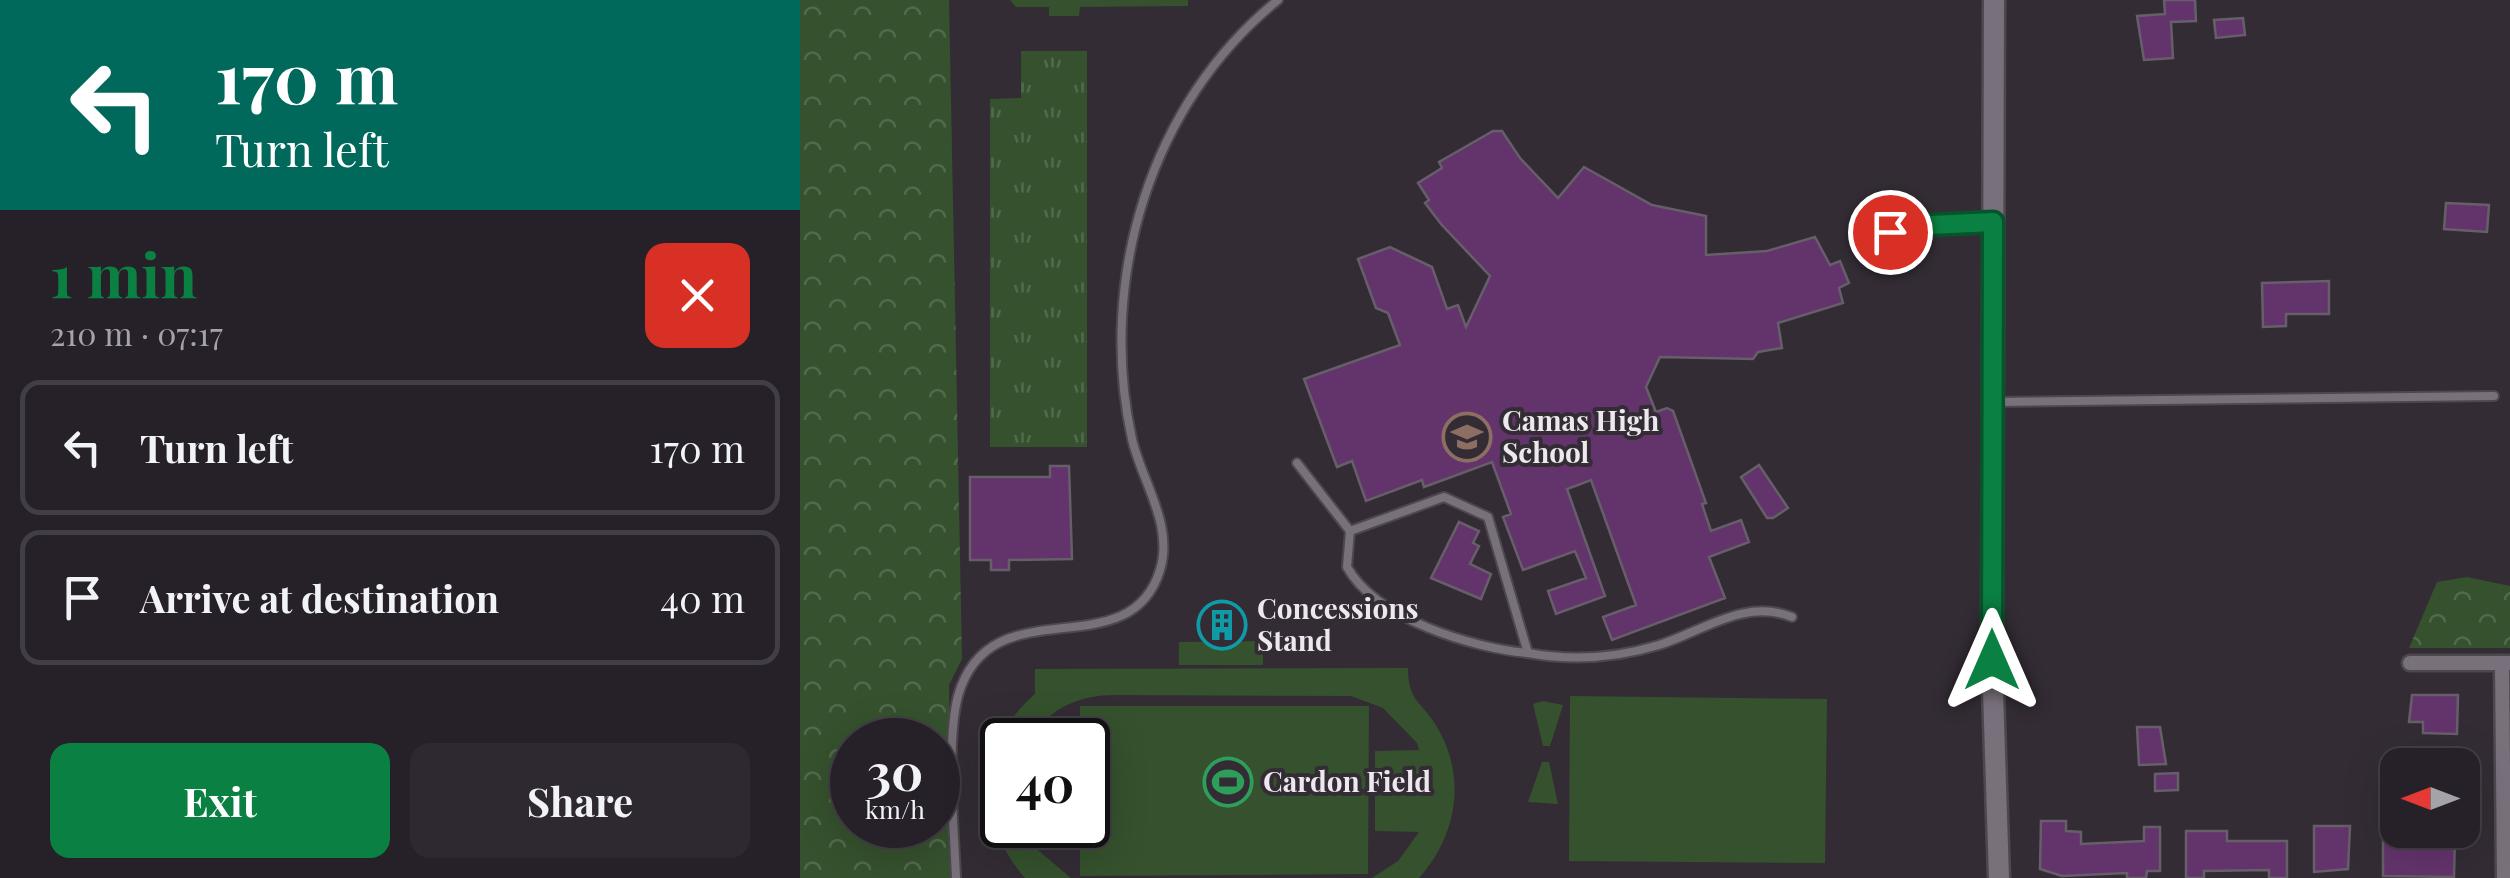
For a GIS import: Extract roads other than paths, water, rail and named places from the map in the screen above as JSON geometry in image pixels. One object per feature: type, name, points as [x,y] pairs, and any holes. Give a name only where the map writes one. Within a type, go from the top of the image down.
[{"type":"street","points":[[1994,0],[1992,660],[1998,878]]},
{"type":"street","points":[[2410,662],[2506,663],[2504,878]]},
{"type":"lane","points":[[956,878],[955,712],[970,671],[989,649],[1012,635],[1046,627],[1094,626],[1118,618],[1146,596],[1160,572],[1164,535],[1138,460],[1122,369],[1124,294],[1133,236],[1151,178],[1179,117],[1219,60],[1278,0]]},
{"type":"lane","points":[[1890,232],[1909,226],[1993,222]]},
{"type":"lane","points":[[1992,402],[2494,396]]},
{"type":"lane","points":[[1297,462],[1350,531],[1348,567],[1374,595],[1461,640],[1554,658],[1605,656],[1658,645],[1739,613],[1779,612],[1792,616]]},
{"type":"lane","points":[[1350,531],[1444,497],[1488,517],[1528,653]]},
{"type":"place","name":"Camas High School","points":[[1467,437]]},
{"type":"place","name":"Concessions Stand","points":[[1222,625]]},
{"type":"place","name":"Cardon Field","points":[[1228,782]]}]
